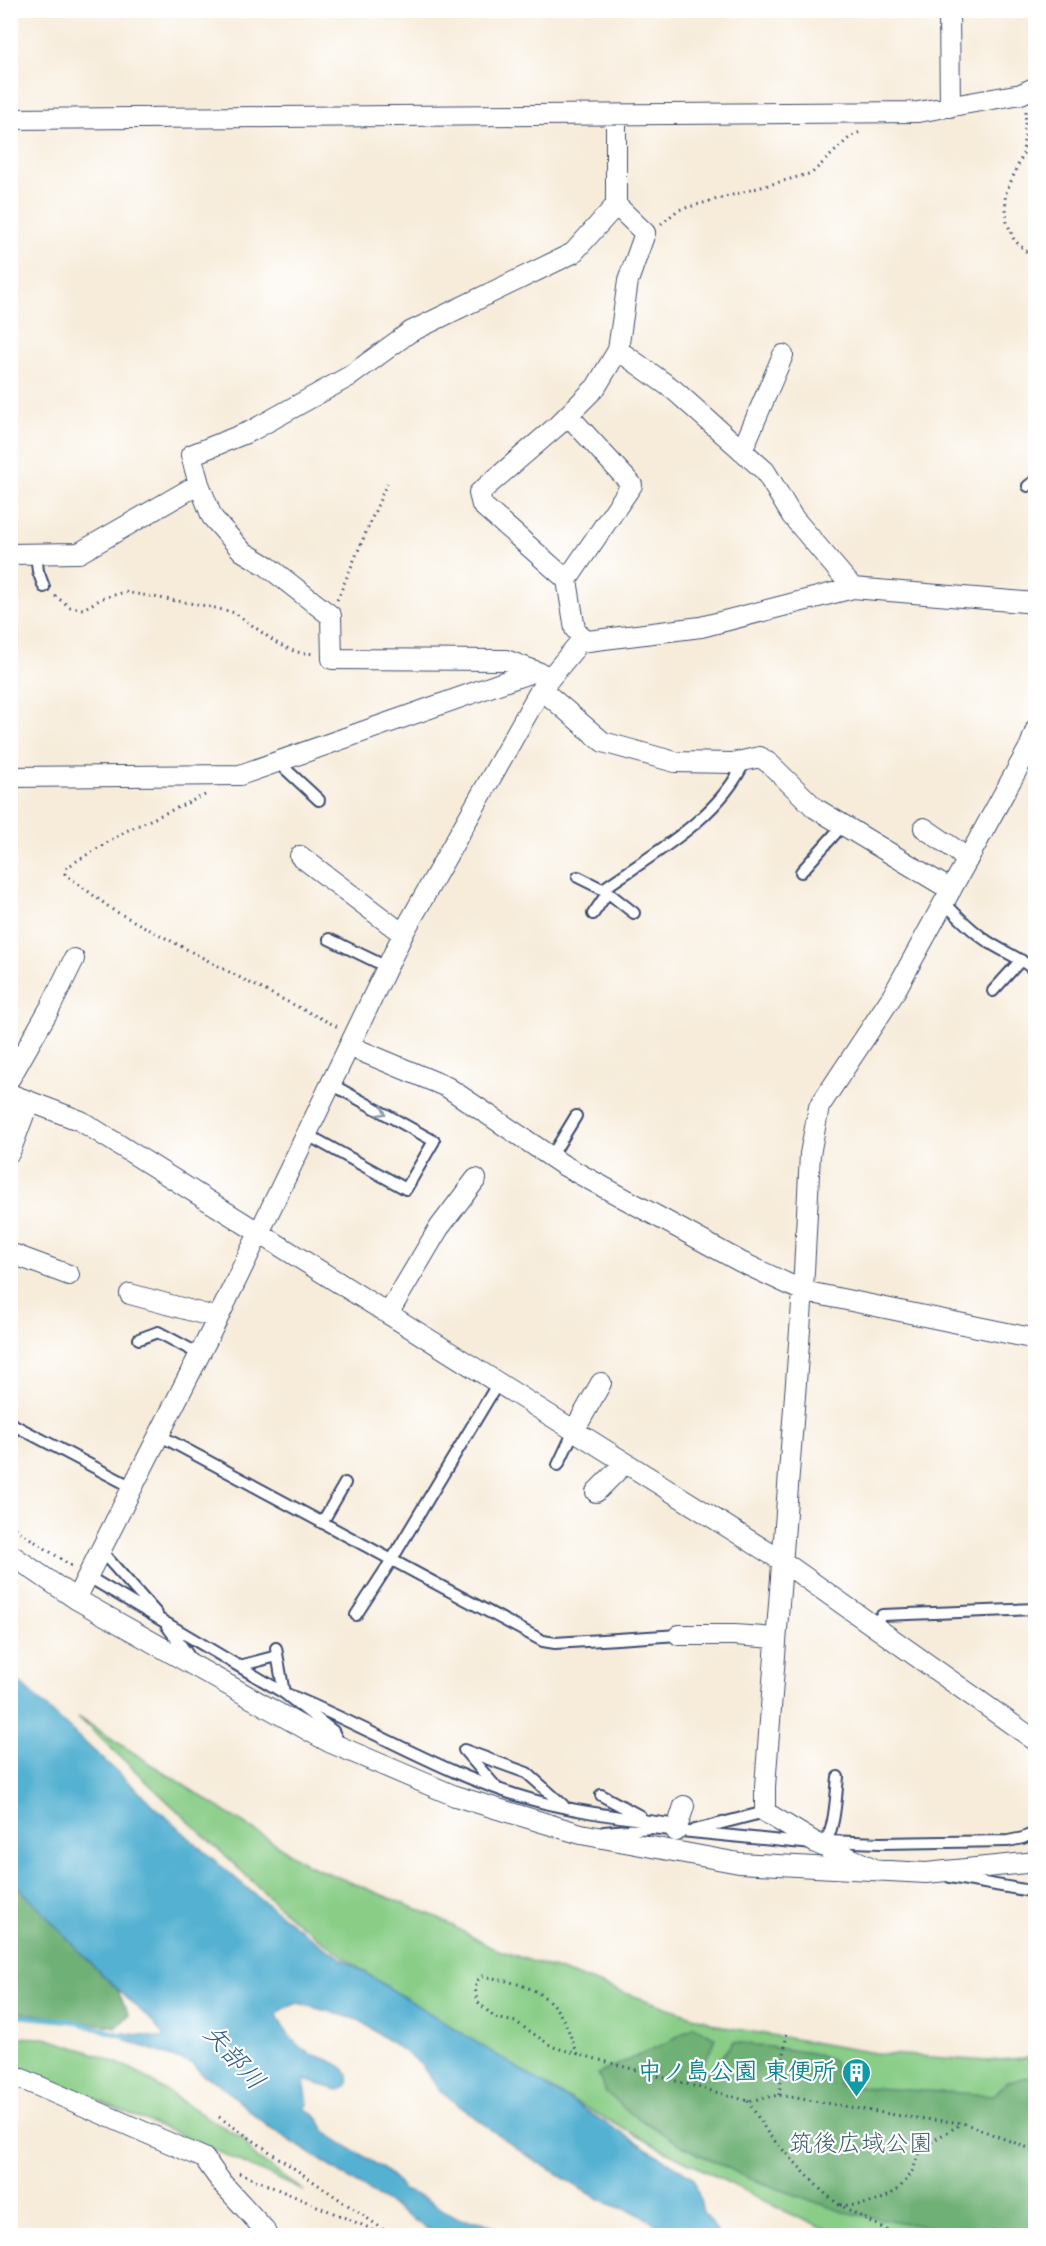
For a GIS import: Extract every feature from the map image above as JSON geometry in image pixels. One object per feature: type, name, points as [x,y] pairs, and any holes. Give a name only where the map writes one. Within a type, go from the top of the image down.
[{"type":"street","points":[[949,10],[950,107]]},
{"type":"street","points":[[10,119],[918,112],[1022,94],[1032,89]]},
{"type":"street","points":[[616,115],[616,205],[573,253],[410,332],[350,376],[251,431],[191,455],[212,517],[242,551],[267,566],[331,616],[332,658],[506,660],[543,679],[603,742],[675,762],[702,764],[745,761],[760,757],[815,808],[947,896]]},
{"type":"street","points":[[585,641],[575,628],[567,580],[482,505],[479,493],[568,415],[596,387],[618,350],[628,280],[645,233],[616,205]]},
{"type":"street","points":[[618,350],[674,390],[765,471],[792,516],[853,588]]},
{"type":"street","points":[[742,451],[783,355]]},
{"type":"street","points":[[567,580],[632,485],[568,415]]},
{"type":"street","points":[[10,554],[79,553],[199,484]]},
{"type":"street","points":[[76,1599],[218,1318],[403,934],[543,679],[580,642],[701,627],[853,588],[1035,603]]},
{"type":"street","points":[[10,777],[240,775],[543,679]]},
{"type":"street","points":[[879,1871],[826,1840],[765,1812],[810,1154],[819,1107],[893,995],[1034,741]]},
{"type":"street","points":[[924,828],[956,850],[966,861]]},
{"type":"street","points":[[300,856],[403,934]]},
{"type":"street","points":[[10,1078],[51,1006],[74,958]]},
{"type":"street","points":[[352,1040],[447,1087],[551,1157],[741,1262],[802,1291],[1035,1339]]},
{"type":"street","points":[[10,1152],[20,1098],[81,1121],[782,1561],[1035,1741]]},
{"type":"street","points":[[388,1314],[439,1228],[476,1179]]},
{"type":"street","points":[[10,1253],[69,1275]]},
{"type":"street","points":[[130,1294],[218,1318]]},
{"type":"street","points":[[574,1431],[601,1383]]},
{"type":"street","points":[[596,1492],[625,1462]]},
{"type":"street","points":[[10,1554],[76,1599],[342,1748],[455,1796],[580,1834],[739,1863],[926,1873],[1035,1862]]},
{"type":"street","points":[[680,1635],[776,1638]]},
{"type":"street","points":[[678,1829],[684,1806]]},
{"type":"street","points":[[10,2078],[22,2079],[204,2158],[267,2235]]},
{"type":"lane","points":[[36,554],[38,571],[44,588]]},
{"type":"lane","points":[[593,914],[606,891],[688,829],[719,801],[745,761]]},
{"type":"lane","points":[[278,762],[319,800]]},
{"type":"lane","points":[[801,872],[842,826]]},
{"type":"lane","points":[[578,877],[606,891],[634,913]]},
{"type":"lane","points":[[947,896],[960,920],[987,941],[1021,960],[1035,971]]},
{"type":"lane","points":[[329,939],[387,967]]},
{"type":"lane","points":[[993,991],[1021,960]]},
{"type":"lane","points":[[306,1134],[406,1189],[434,1141],[331,1084]]},
{"type":"lane","points":[[551,1157],[576,1116]]},
{"type":"lane","points":[[140,1339],[158,1332],[199,1354]]},
{"type":"lane","points":[[356,1616],[392,1561],[498,1383]]},
{"type":"lane","points":[[10,1423],[132,1487]]},
{"type":"lane","points":[[558,1466],[574,1431]]},
{"type":"lane","points":[[159,1435],[543,1641],[555,1643],[680,1635]]},
{"type":"lane","points":[[322,1523],[345,1483]]},
{"type":"lane","points":[[100,1550],[163,1621],[199,1669]]},
{"type":"lane","points":[[87,1576],[284,1693],[333,1731],[342,1748]]},
{"type":"lane","points":[[872,1626],[882,1615],[1035,1609]]},
{"type":"lane","points":[[239,1666],[276,1652],[284,1693]]},
{"type":"lane","points":[[284,1693],[312,1704],[380,1738],[496,1788],[532,1800],[566,1808],[651,1821],[678,1829],[715,1826],[765,1812]]},
{"type":"lane","points":[[496,1788],[464,1750],[527,1773],[566,1808]]},
{"type":"lane","points":[[826,1840],[838,1777]]},
{"type":"lane","points":[[601,1795],[651,1821]]},
{"type":"lane","points":[[580,1834],[651,1828],[880,1844],[1008,1841],[1023,1838],[1035,1832]]},
{"type":"lane","points":[[826,1840],[842,1828]]},
{"type":"lane","points":[[926,1873],[1035,1892]]},
{"type":"path","points":[[1032,89],[1023,154],[1005,195],[1007,222],[1014,240],[1035,260]]},
{"type":"path","points":[[645,233],[653,230],[678,210],[812,173],[850,137],[869,127]]},
{"type":"path","points":[[331,616],[387,483]]},
{"type":"path","points":[[44,588],[70,607],[83,609],[103,598],[125,592],[226,610],[235,613],[278,644],[296,652],[331,655]]},
{"type":"path","points":[[211,792],[126,831],[67,867],[65,874],[113,910],[352,1040]]},
{"type":"path","points":[[10,1525],[87,1576]]},
{"type":"path","points":[[578,2054],[565,2023],[552,2003],[536,1990],[483,1976],[478,1980],[475,1988],[478,2002],[495,2018],[516,2022],[553,2047],[578,2054],[748,2101],[779,2095],[907,2117],[963,2123],[1035,2151]]},
{"type":"path","points":[[779,2095],[787,2030]]},
{"type":"path","points":[[748,2101],[769,2135],[822,2191],[838,2204],[892,2233],[936,2235]]},
{"type":"path","points":[[219,2117],[393,2235]]},
{"type":"path","points":[[838,2204],[857,2206],[879,2201],[898,2191],[911,2174],[920,2151],[963,2123]]},
{"type":"path","points":[[236,2172],[388,2235]]},
{"type":"path","points":[[962,2235],[995,2231],[1005,2235]]},
{"type":"green space","name":"筑後広域公園","points":[[78,1717],[308,1865],[439,1918],[490,1947],[725,2027],[875,2053],[987,2061],[1035,2057],[1035,2235],[842,2235],[790,2214],[652,2144],[447,2032],[290,1917]]},
{"type":"green space","points":[[10,1878],[111,1976],[129,2015],[117,2027],[11,2011]]},
{"type":"green space","points":[[694,2026],[716,2038],[696,2073],[710,2071],[734,2042],[812,2053],[833,2061],[840,2086],[994,2095],[1008,2081],[1035,2076],[1035,2231],[983,2227],[935,2228],[843,2212],[751,2179],[686,2148],[627,2111],[605,2091],[598,2074],[670,2041]]},
{"type":"green space","points":[[10,2037],[45,2038],[90,2052],[134,2070],[244,2139],[253,2155],[304,2191],[195,2141],[31,2073],[11,2070]]},
{"type":"water","name":"矢部川","points":[[11,1675],[198,1846],[255,1895],[322,1946],[694,2178],[703,2212],[719,2235],[668,2235],[638,2213],[612,2205],[586,2192],[517,2149],[441,2092],[420,2063],[359,2020],[298,2003],[277,2014],[285,2029],[301,2048],[310,2054],[339,2065],[348,2075],[347,2086],[338,2090],[304,2080],[308,2104],[305,2109],[315,2115],[331,2136],[381,2167],[398,2182],[403,2190],[422,2197],[458,2219],[490,2225],[500,2235],[437,2235],[266,2125],[217,2082],[204,2076],[192,2064],[125,2040],[123,2033],[161,2038],[164,2036],[150,2019],[102,1975],[11,1879]]},
{"type":"waterway","points":[[10,2015],[72,2021],[124,2036]]},
{"type":"place","name":"中ノ島公園 東便所","points":[[857,2098]]}]
